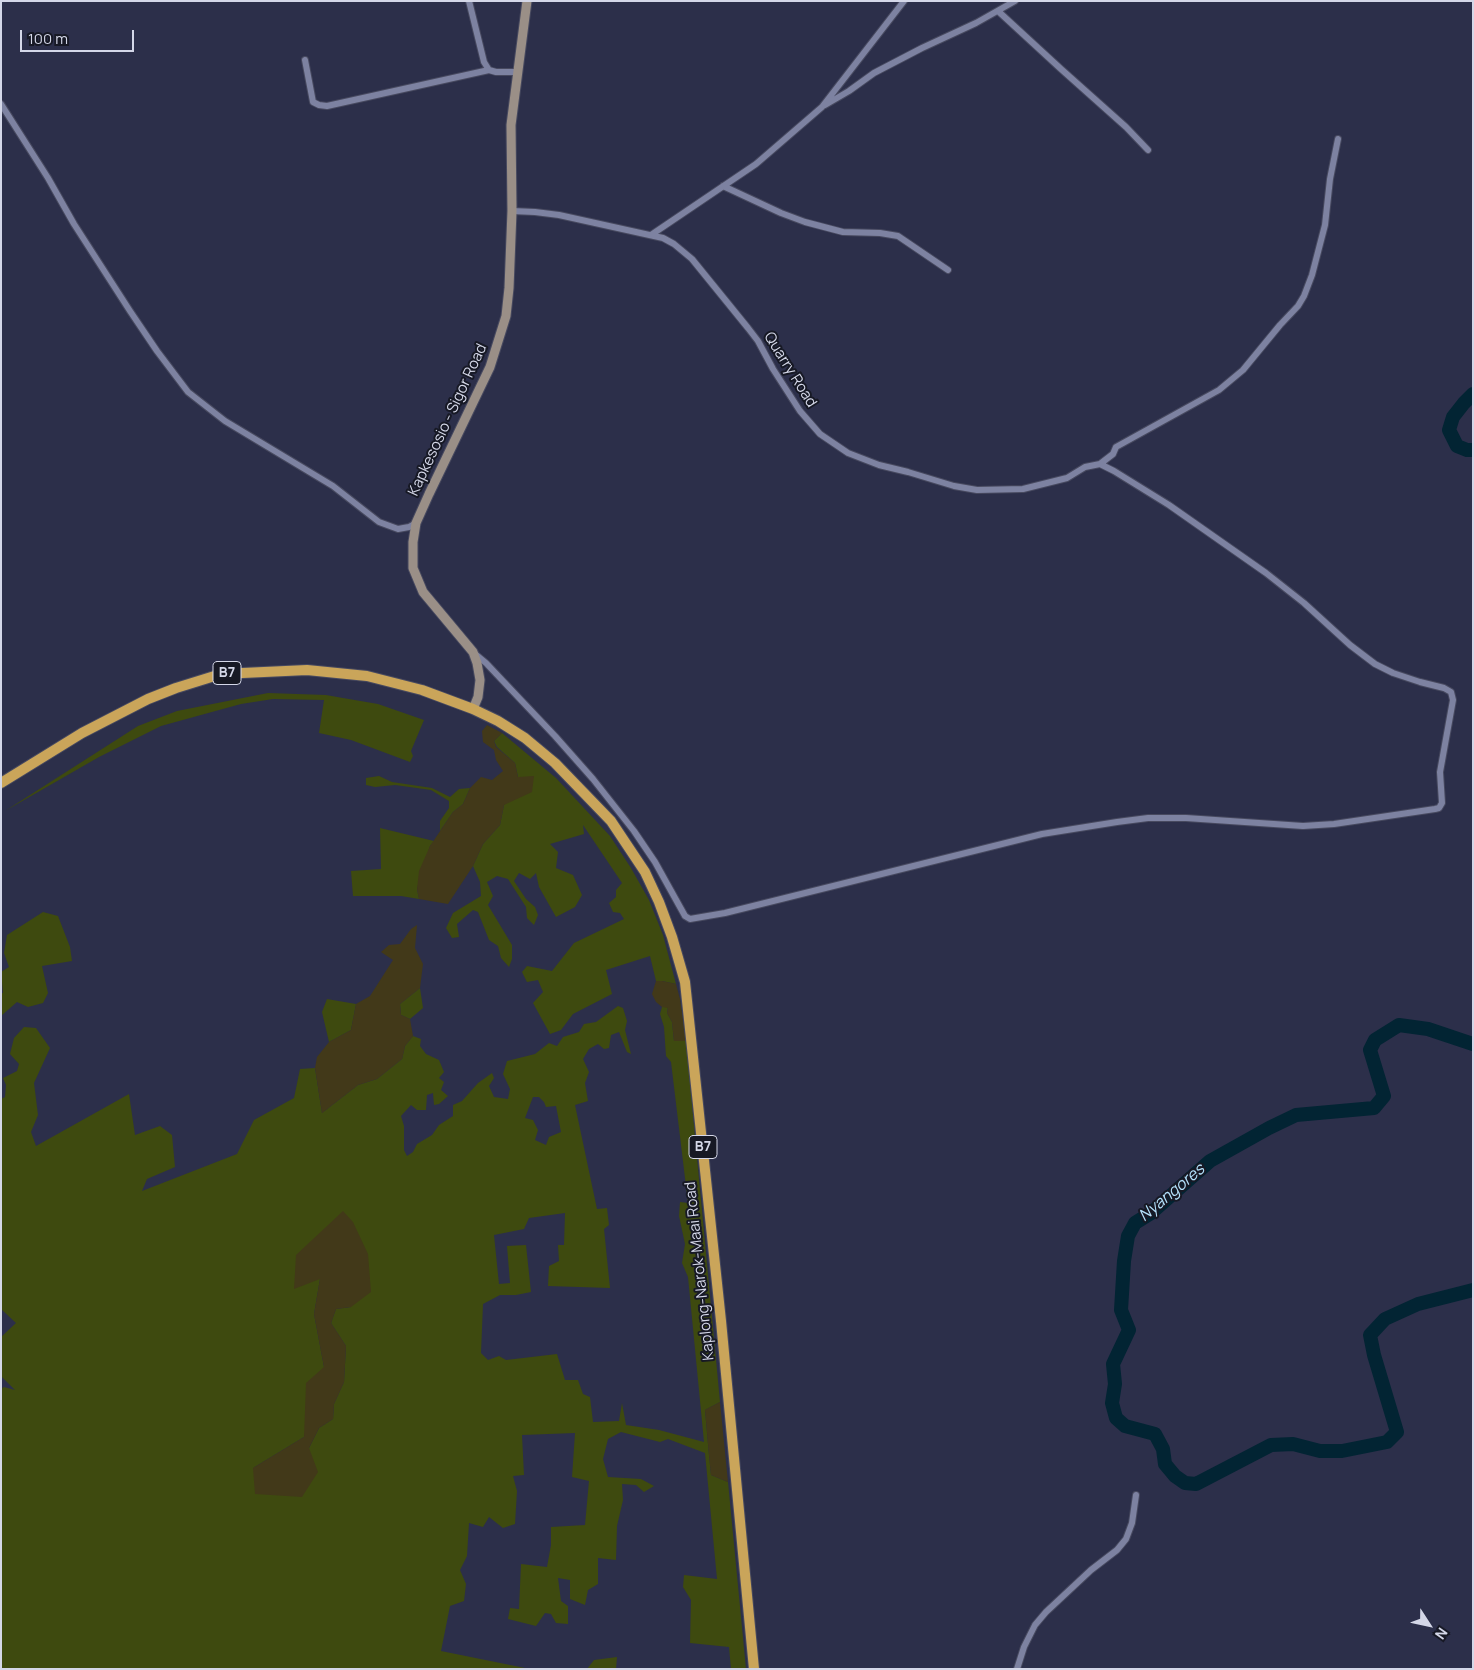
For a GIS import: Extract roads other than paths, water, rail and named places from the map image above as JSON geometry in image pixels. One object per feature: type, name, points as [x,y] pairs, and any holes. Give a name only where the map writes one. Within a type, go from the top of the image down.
[{"type":"highway","name":"Kaplong-Narok-Maai Road","points":[[1,783],[82,733],[148,699],[194,682],[221,674],[307,670],[367,676],[422,690],[473,709],[498,721],[525,738],[566,774],[611,821],[645,872],[660,902],[685,982],[721,1321],[754,1669]]},
{"type":"main road","name":"Kapkesosio - Sigor Road","points":[[473,709],[478,697],[480,680],[473,652],[429,601],[419,584],[413,568],[412,542],[416,523],[483,383],[500,339],[506,316],[512,211],[510,125],[527,1]]},
{"type":"street","points":[[469,1],[484,62],[488,70]]},
{"type":"street","points":[[822,107],[904,1]]},
{"type":"street","points":[[650,235],[723,186],[770,152],[822,107],[874,73],[976,23],[1014,1]]},
{"type":"street","points":[[998,11],[1126,126],[1148,150]]},
{"type":"street","points":[[305,60],[313,102],[327,106],[488,70],[517,72]]},
{"type":"street","points":[[1,104],[130,311],[188,392],[225,420],[333,486],[379,522],[398,529],[409,527],[416,523]]},
{"type":"street","points":[[473,652],[486,663],[555,736],[593,779],[634,831],[655,862],[685,916],[690,919],[725,913],[1042,834],[1117,822],[1148,818],[1186,818],[1303,826],[1334,824],[1435,810],[1441,806],[1442,802],[1440,772],[1453,700],[1451,692],[1444,688],[1393,673],[1375,664],[1266,573],[1169,505],[1100,464],[1113,454],[1116,447],[1219,390],[1243,370],[1298,306],[1310,281],[1325,226],[1330,179],[1338,139]]},
{"type":"street","points":[[723,186],[781,213],[819,226],[844,232],[880,233],[898,236],[948,270]]},
{"type":"street","name":"Quarry Road","points":[[512,211],[559,215],[650,235],[668,241],[692,259],[735,311],[758,341],[773,369],[800,411],[820,434],[848,453],[872,463],[954,486],[976,490],[1023,489],[1067,478],[1085,467],[1100,464]]},
{"type":"street","points":[[1017,1669],[1024,1647],[1035,1625],[1046,1612],[1091,1570],[1117,1550],[1126,1539],[1132,1523],[1136,1495]]},
{"type":"waterway","name":"Nyangores","points":[[1473,394],[1453,417],[1449,430],[1457,446],[1473,450]]},
{"type":"waterway","name":"Nyangores","points":[[1473,1044],[1428,1029],[1399,1025],[1375,1040],[1370,1050],[1384,1096],[1374,1108],[1296,1115],[1210,1161],[1151,1213],[1135,1223],[1128,1236],[1124,1261],[1121,1310],[1129,1330],[1113,1364],[1115,1384],[1112,1403],[1116,1418],[1125,1426],[1155,1434],[1163,1449],[1165,1464],[1175,1476],[1185,1483],[1196,1484],[1271,1445],[1293,1444],[1320,1451],[1342,1451],[1387,1442],[1397,1432],[1374,1355],[1370,1335],[1385,1319],[1418,1304],[1473,1290]]}]
